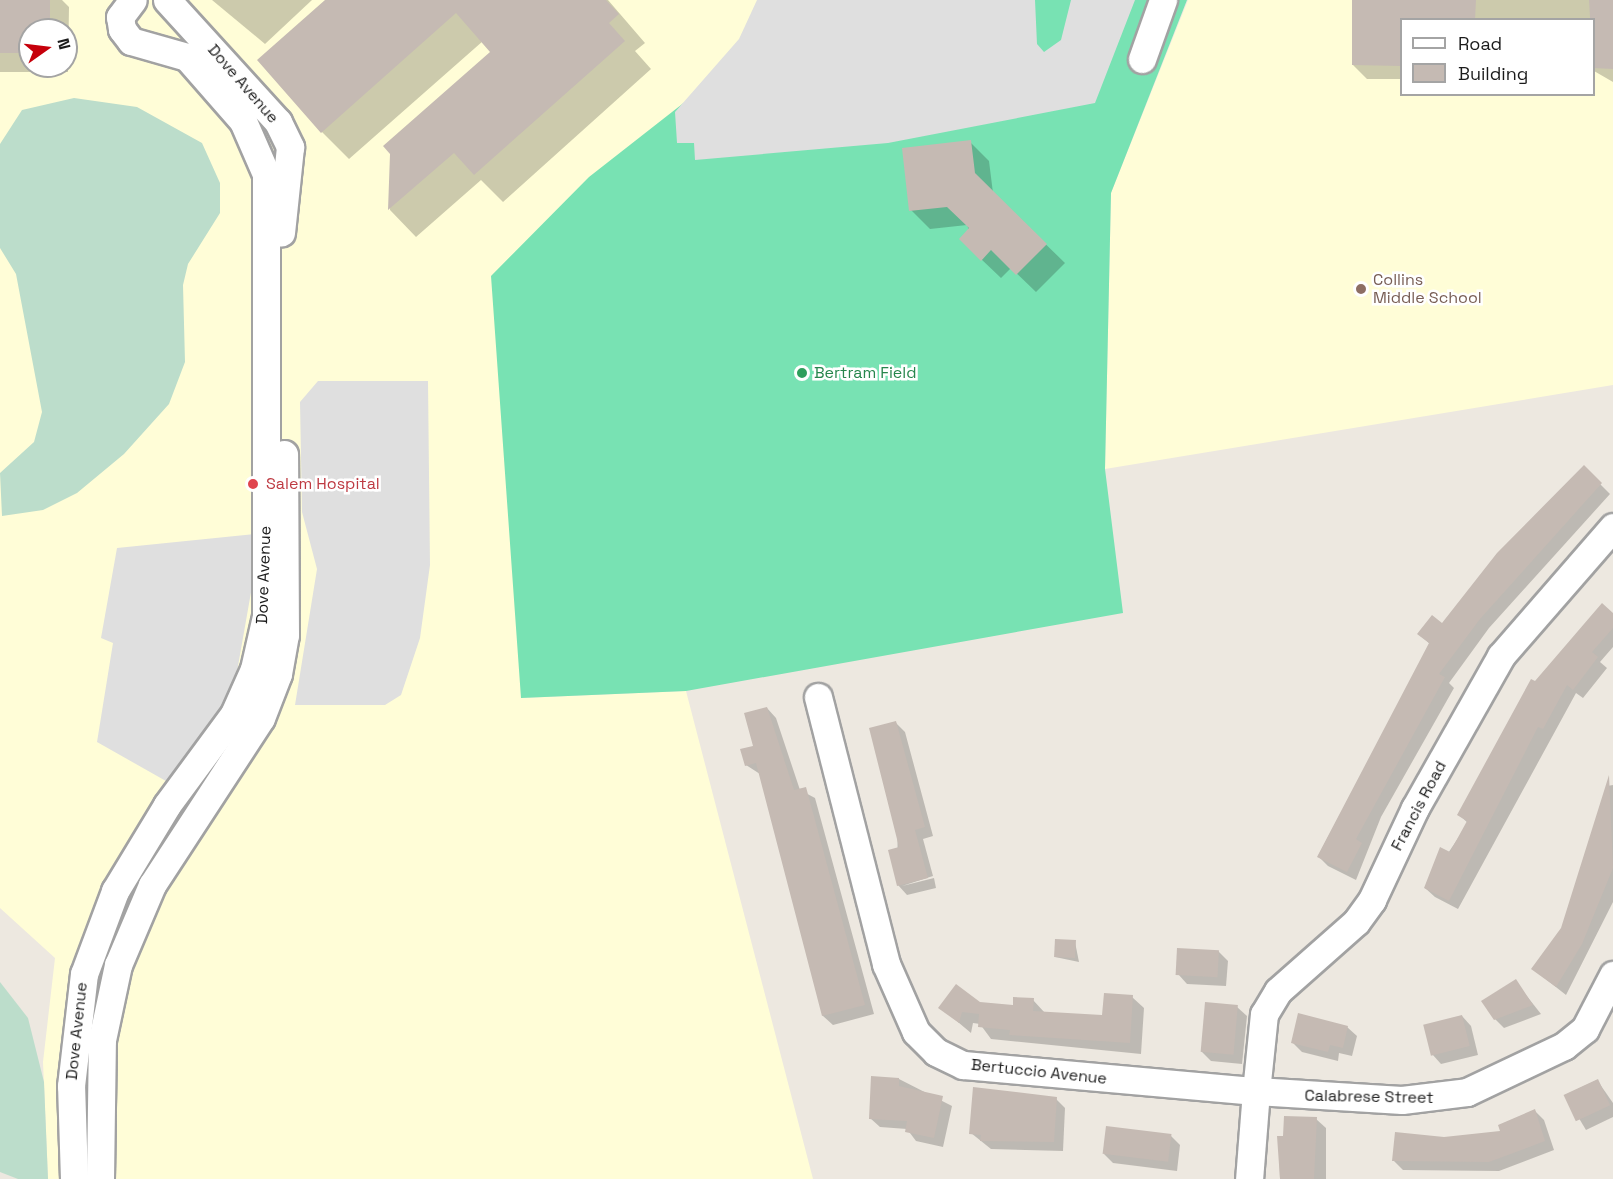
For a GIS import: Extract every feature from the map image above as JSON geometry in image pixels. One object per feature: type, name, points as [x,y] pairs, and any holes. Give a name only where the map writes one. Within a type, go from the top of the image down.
[{"type":"street","name":"Dove Avenue","points":[[74,1179],[71,1086],[84,974],[115,891],[167,805],[234,714],[254,669],[266,616],[266,174],[243,121],[187,57],[132,41],[122,30],[120,17],[133,0]]},
{"type":"street","name":"Dove Avenue","points":[[100,1179],[102,1041],[118,965],[152,885],[261,718],[278,675],[285,635],[281,213],[292,164],[290,147],[278,122],[167,0]]},
{"type":"street","points":[[1142,59],[1163,0]]},
{"type":"street","name":"Francis Road","points":[[1256,1091],[1264,1014],[1278,991],[1356,922],[1372,900],[1415,808],[1502,656],[1613,527]]},
{"type":"street","name":"Bertuccio Avenue","points":[[818,697],[886,964],[901,1005],[936,1052],[963,1065],[997,1070],[1256,1091]]},
{"type":"street","name":"Calabrese Street","points":[[1256,1091],[1402,1100],[1467,1092],[1578,1035],[1613,975]]},
{"type":"street","points":[[1249,1179],[1256,1091]]},
{"type":"shaded area","name":"Salem Hospital","points":[[0,0],[1136,0],[521,698],[686,691],[813,1179],[48,1179],[43,1062],[55,958],[0,908]]},
{"type":"shaded area","points":[[757,0],[1035,0],[1037,44],[1044,52],[1061,40],[1071,0],[1135,0],[1095,103],[888,143],[695,160],[694,143],[677,143],[675,112],[739,39]]},
{"type":"shaded area","name":"Collins Middle School","points":[[1188,0],[1613,0],[1613,385],[1105,469],[1111,193]]},
{"type":"shaded area","points":[[318,381],[428,381],[430,565],[420,638],[401,695],[385,705],[295,705],[317,569],[302,512],[300,402]]},
{"type":"shaded area","points":[[255,534],[253,581],[232,700],[173,785],[97,742],[113,643],[101,638],[117,548]]},
{"type":"green space","name":"Bertram Field","points":[[815,0],[1187,0],[1111,193],[1105,469],[1123,613],[686,691],[521,698],[491,276],[589,177]]},
{"type":"green space","points":[[74,98],[137,107],[202,143],[220,183],[220,213],[188,264],[183,285],[185,362],[169,404],[124,454],[77,493],[43,510],[2,516],[0,473],[34,442],[42,412],[16,274],[0,248],[0,144],[22,110]]},
{"type":"green space","points":[[0,982],[28,1018],[44,1082],[48,1179],[18,1179],[0,1172]]},
{"type":"building","points":[[0,0],[50,0],[50,18],[18,18],[18,53],[0,53]]},
{"type":"building","points":[[325,0],[606,0],[619,14],[609,23],[625,41],[474,175],[454,153],[388,210],[390,154],[383,146],[490,52],[456,13],[321,133],[257,60]]},
{"type":"building","points":[[1352,0],[1476,0],[1475,18],[1400,18],[1400,66],[1352,65]]},
{"type":"building","points":[[1589,0],[1613,0],[1613,69],[1595,68],[1595,18],[1590,18]]},
{"type":"building","points":[[971,140],[975,173],[1047,244],[1016,275],[991,250],[981,261],[959,239],[969,228],[947,207],[909,211],[902,148]]},
{"type":"building","points":[[1584,465],[1602,483],[1480,619],[1439,674],[1445,677],[1356,839],[1362,843],[1347,872],[1317,857],[1429,643],[1417,634],[1432,615],[1442,623],[1497,553]]},
{"type":"building","points":[[1602,603],[1613,613],[1613,628],[1592,652],[1598,657],[1573,690],[1567,685],[1543,729],[1538,727],[1449,901],[1424,888],[1440,847],[1450,852],[1467,821],[1457,815],[1531,679],[1535,681]]},
{"type":"building","points":[[767,707],[794,790],[806,787],[865,1005],[822,1016],[756,763],[745,766],[740,749],[753,746],[744,713]]},
{"type":"building","points":[[896,721],[925,827],[915,830],[928,878],[897,886],[888,850],[899,847],[869,728]]},
{"type":"building","points":[[1609,775],[1613,868],[1582,944],[1556,987],[1531,969],[1561,928]]},
{"type":"building","points":[[1055,939],[1076,940],[1075,958],[1054,957]]},
{"type":"building","points":[[1177,948],[1219,950],[1218,977],[1176,975]]},
{"type":"building","points":[[1516,979],[1533,1005],[1494,1020],[1481,1001]]},
{"type":"building","points":[[956,984],[980,1002],[1013,1005],[1013,997],[1034,998],[1033,1011],[1102,1015],[1104,993],[1133,995],[1130,1043],[1009,1035],[1010,1030],[978,1027],[979,1014],[962,1012],[959,1023],[938,1008]]},
{"type":"building","points":[[1205,1002],[1238,1005],[1234,1055],[1201,1052]]},
{"type":"building","points":[[1298,1013],[1348,1026],[1343,1048],[1330,1045],[1328,1052],[1291,1043]]},
{"type":"building","points":[[1462,1015],[1470,1046],[1431,1056],[1423,1025]]},
{"type":"building","points":[[871,1076],[899,1078],[899,1086],[943,1096],[934,1138],[905,1132],[907,1121],[869,1119]]},
{"type":"building","points":[[1598,1079],[1610,1105],[1576,1121],[1564,1095]]},
{"type":"building","points":[[973,1087],[1057,1097],[1054,1142],[980,1141],[981,1135],[969,1134]]},
{"type":"building","points":[[1535,1109],[1545,1141],[1489,1162],[1392,1161],[1395,1132],[1444,1137],[1500,1131],[1498,1125]]},
{"type":"building","points":[[1284,1116],[1317,1117],[1314,1179],[1280,1179],[1277,1136],[1283,1136]]},
{"type":"building","points":[[1106,1126],[1172,1134],[1168,1162],[1103,1154]]},
{"type":"place","name":"Collins Middle School","points":[[1361,289]]},
{"type":"place","name":"Bertram Field","points":[[802,373]]},
{"type":"place","name":"Salem Hospital","points":[[253,484]]}]
